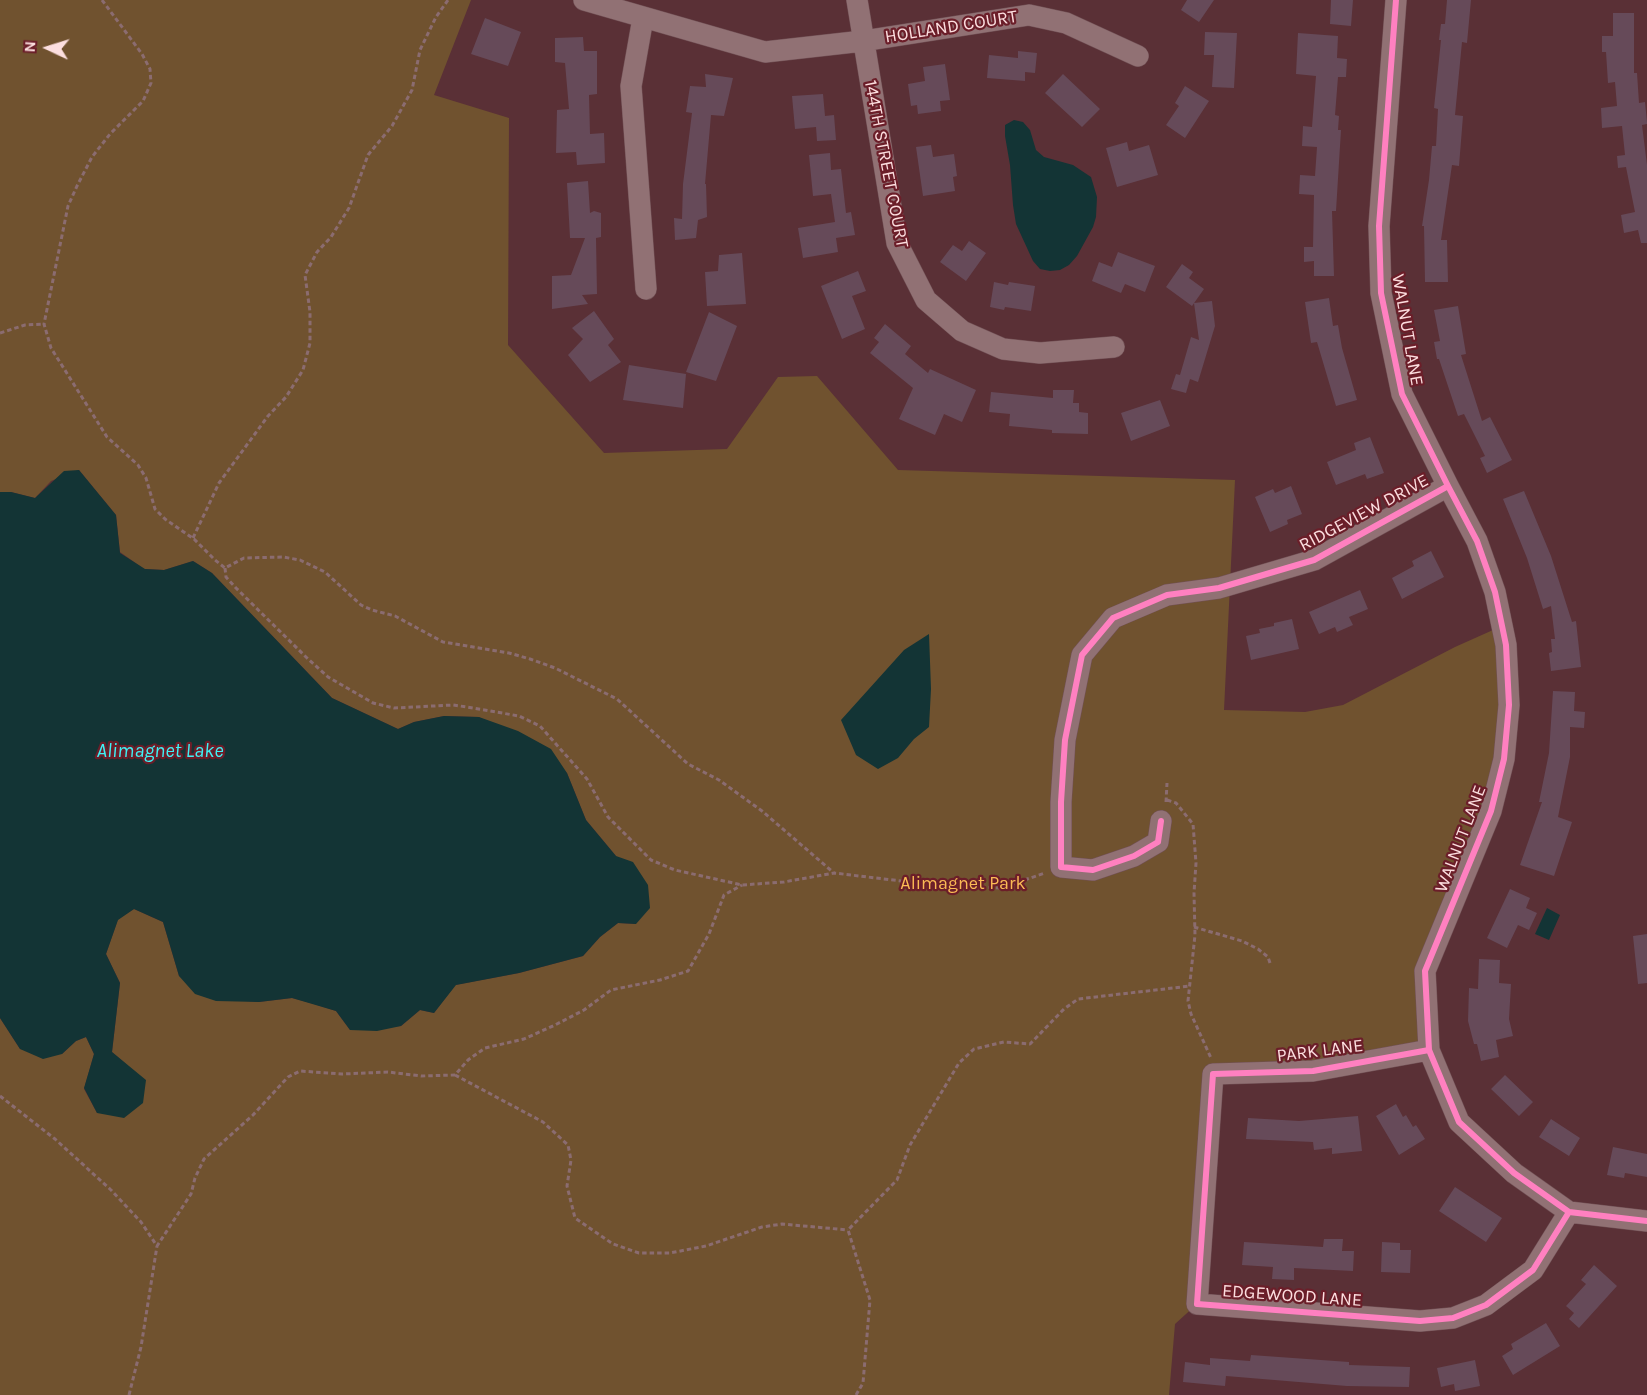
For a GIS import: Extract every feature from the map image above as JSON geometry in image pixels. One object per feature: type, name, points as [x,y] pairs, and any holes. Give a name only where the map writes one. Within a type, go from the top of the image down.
[{"type":"street","name":"HOLLAND COURT","points":[[584,0],[765,52],[1029,15],[1066,23],[1138,56]]},
{"type":"street","name":"144TH STREET COURT","points":[[857,0],[897,243],[926,300],[962,332],[1004,349],[1040,352],[1114,347]]},
{"type":"street","name":"WALNUT LANE","points":[[1396,0],[1379,226],[1381,292],[1402,394],[1477,542],[1495,592],[1506,645],[1509,705],[1504,759],[1491,811],[1425,970],[1429,1050],[1459,1122],[1514,1173],[1569,1212],[1647,1221]]},
{"type":"street","points":[[643,18],[631,86],[646,289]]},
{"type":"street","name":"RIDGEVIEW DRIVE","points":[[1061,867],[1061,802],[1065,740],[1080,666],[1083,655],[1113,618],[1167,595],[1220,588],[1314,560],[1448,486]]},
{"type":"street","points":[[1061,867],[1093,870],[1134,856],[1158,842],[1161,821]]},
{"type":"street","name":"PARK LANE","points":[[1215,1074],[1313,1071],[1429,1050]]},
{"type":"street","name":"EDGEWOOD LANE","points":[[1215,1074],[1197,1304],[1420,1321],[1453,1318],[1486,1305],[1533,1270],[1569,1212]]},
{"type":"path","points":[[102,0],[142,54],[150,69],[152,83],[143,101],[92,157],[68,206],[44,324],[51,348],[107,437],[138,465],[146,478],[155,509],[165,519],[194,538],[225,568],[226,576],[236,588],[328,677],[373,703],[394,708],[453,705],[519,716],[540,726],[587,779],[608,817],[651,860],[688,874],[742,885],[784,882],[834,873],[910,882],[1001,888],[1061,867]]},
{"type":"path","points":[[194,538],[219,483],[268,416],[286,398],[303,370],[310,343],[310,312],[305,275],[317,252],[331,237],[349,208],[368,155],[392,126],[412,90],[420,50],[436,17],[448,0]]},
{"type":"path","points":[[0,333],[25,325],[44,324]]},
{"type":"path","points":[[225,568],[244,558],[283,557],[300,560],[325,572],[362,605],[395,616],[444,642],[530,659],[589,684],[617,699],[688,764],[719,780],[762,811],[834,873]]},
{"type":"path","points":[[1167,800],[1176,803],[1193,825],[1196,862],[1188,1000],[1191,1014],[1215,1074]]},
{"type":"path","points":[[455,1075],[468,1060],[485,1048],[524,1039],[584,1010],[611,990],[660,980],[688,971],[709,934],[724,895],[742,885]]},
{"type":"path","points":[[1194,927],[1242,940],[1268,957],[1270,963]]},
{"type":"path","points":[[848,1230],[897,1180],[910,1145],[947,1082],[959,1063],[974,1049],[1004,1042],[1030,1044],[1064,1009],[1078,999],[1190,986]]},
{"type":"path","points":[[129,1395],[141,1347],[157,1246],[191,1194],[195,1178],[204,1159],[253,1116],[288,1077],[300,1071],[342,1074],[387,1072],[421,1076],[455,1075],[543,1122],[568,1144],[571,1160],[567,1186],[574,1218],[614,1244],[639,1252],[670,1253],[706,1246],[762,1227],[782,1224],[848,1230]]},
{"type":"path","points":[[0,1096],[55,1139],[111,1190],[141,1222],[157,1246]]},
{"type":"path","points":[[848,1230],[870,1300],[863,1383],[856,1395]]},
{"type":"green space","name":"Alimagnet Park","points":[[0,0],[471,0],[434,95],[509,118],[508,345],[604,453],[727,449],[778,377],[817,376],[898,470],[1235,480],[1224,710],[1305,712],[1343,705],[1455,647],[1502,626],[1504,759],[1425,970],[1429,1050],[1213,1074],[1197,1304],[1175,1324],[1169,1395],[0,1395],[0,1018],[20,1049],[62,1054],[76,1041],[86,1037],[94,1054],[84,1089],[97,1113],[126,1064],[112,1052],[120,983],[106,954],[118,919],[134,909],[163,922],[179,976],[246,1001],[259,1002],[292,998],[314,1004],[336,1011],[350,1030],[401,1026],[420,1010],[434,1013],[455,985],[519,973],[583,956],[600,937],[618,923],[636,924],[616,856],[586,820],[567,773],[479,717],[444,716],[414,722],[398,729],[332,698],[212,573],[193,561],[164,570],[144,569],[120,552],[116,515],[79,470],[51,481],[35,498],[11,492],[0,492]]},
{"type":"water","points":[[1014,120],[1023,122],[1030,130],[1036,150],[1044,157],[1073,165],[1091,177],[1097,197],[1093,227],[1077,256],[1069,265],[1060,270],[1040,269],[1033,261],[1016,224],[1005,136],[1005,125]]},
{"type":"water","name":"Alimagnet Lake","points":[[79,470],[116,515],[120,553],[145,569],[164,570],[193,561],[212,573],[332,698],[398,729],[414,722],[444,716],[479,717],[518,731],[551,749],[567,773],[586,820],[616,856],[633,862],[648,885],[650,908],[636,924],[618,923],[600,937],[583,956],[519,973],[456,985],[434,1013],[420,1010],[401,1026],[377,1031],[350,1030],[336,1011],[292,998],[259,1002],[216,1001],[195,994],[179,976],[163,922],[134,909],[118,920],[106,954],[120,983],[112,1052],[146,1080],[143,1103],[124,1118],[97,1113],[84,1088],[94,1054],[86,1037],[76,1041],[62,1054],[43,1059],[20,1049],[0,1018],[0,492],[11,492],[35,498],[64,471]]},
{"type":"water","points":[[929,634],[931,689],[929,727],[914,739],[898,758],[878,769],[856,755],[841,720],[904,650]]},
{"type":"water","points":[[1547,908],[1560,915],[1549,940],[1535,934]]},
{"type":"building","points":[[1187,0],[1214,0],[1199,22],[1181,10]]},
{"type":"building","points":[[1331,0],[1353,0],[1351,26],[1330,24]]},
{"type":"building","points":[[1447,0],[1471,0],[1467,43],[1462,42],[1455,115],[1463,116],[1459,166],[1452,165],[1441,240],[1447,240],[1448,282],[1425,282],[1424,226],[1422,226],[1432,146],[1436,146],[1438,109],[1434,108],[1441,40],[1439,40],[1441,24],[1445,24]]},
{"type":"building","points":[[1613,13],[1634,13],[1634,73],[1637,73],[1639,103],[1645,102],[1647,122],[1642,125],[1647,165],[1647,243],[1641,243],[1638,230],[1624,233],[1621,215],[1635,212],[1626,167],[1618,168],[1617,156],[1625,155],[1622,126],[1602,128],[1601,108],[1617,106],[1615,82],[1608,83],[1606,52],[1602,52],[1602,36],[1613,36]]},
{"type":"building","points":[[485,18],[521,32],[508,66],[471,54]]},
{"type":"building","points":[[1205,32],[1237,33],[1234,88],[1212,87],[1214,55],[1204,55]]},
{"type":"building","points":[[1298,33],[1338,36],[1337,58],[1347,59],[1346,77],[1338,77],[1335,115],[1339,116],[1338,130],[1341,130],[1336,211],[1332,211],[1334,276],[1314,276],[1314,261],[1304,262],[1304,247],[1313,247],[1314,195],[1299,194],[1300,175],[1315,176],[1317,147],[1302,146],[1303,126],[1312,127],[1316,76],[1296,74]]},
{"type":"building","points":[[583,37],[584,51],[597,51],[597,94],[589,95],[590,134],[604,133],[605,163],[577,165],[576,152],[556,153],[557,110],[569,109],[565,63],[555,62],[555,38]]},
{"type":"building","points":[[1018,51],[1037,53],[1035,73],[1025,72],[1025,81],[987,78],[989,55],[1018,58]]},
{"type":"building","points":[[945,64],[950,100],[940,101],[941,111],[918,114],[917,105],[911,106],[908,84],[925,81],[923,67]]},
{"type":"building","points":[[705,74],[733,78],[724,116],[711,115],[705,184],[707,217],[698,220],[696,238],[675,240],[674,218],[682,219],[683,184],[692,113],[686,112],[690,86],[706,87]]},
{"type":"building","points":[[1063,74],[1100,109],[1082,127],[1045,93]]},
{"type":"building","points":[[1185,86],[1209,101],[1185,138],[1166,125],[1179,106],[1175,103]]},
{"type":"building","points":[[823,94],[825,116],[834,115],[836,140],[817,141],[816,127],[795,129],[792,96]]},
{"type":"building","points":[[1127,142],[1129,151],[1149,145],[1158,175],[1117,187],[1106,148]]},
{"type":"building","points":[[931,145],[933,157],[954,154],[957,176],[953,177],[955,191],[923,196],[916,147]]},
{"type":"building","points":[[830,153],[831,170],[841,169],[846,213],[851,212],[855,235],[836,238],[838,252],[803,258],[798,228],[835,222],[831,194],[813,196],[809,155]]},
{"type":"building","points":[[588,181],[590,213],[594,211],[601,213],[601,237],[596,238],[597,294],[582,295],[588,304],[552,309],[552,276],[571,275],[585,238],[570,238],[567,183]]},
{"type":"building","points":[[969,241],[986,253],[966,281],[940,262],[953,245],[962,251]]},
{"type":"building","points":[[1118,252],[1155,266],[1145,292],[1125,284],[1121,293],[1092,281],[1099,262],[1112,267]]},
{"type":"building","points":[[742,253],[746,304],[707,306],[705,272],[718,271],[719,255]]},
{"type":"building","points":[[1182,264],[1193,272],[1189,278],[1204,289],[1192,306],[1166,287]]},
{"type":"building","points":[[858,271],[866,291],[852,296],[865,329],[842,339],[821,286]]},
{"type":"building","points":[[994,282],[1035,286],[1031,311],[990,307]]},
{"type":"building","points":[[1329,298],[1333,326],[1338,325],[1357,400],[1336,406],[1317,342],[1311,343],[1305,302]]},
{"type":"building","points":[[1212,301],[1215,326],[1198,382],[1190,379],[1186,393],[1171,389],[1176,374],[1180,375],[1191,337],[1199,340],[1194,303]]},
{"type":"building","points":[[1458,306],[1466,354],[1461,355],[1482,421],[1490,417],[1512,460],[1487,473],[1480,458],[1485,456],[1464,414],[1458,416],[1439,359],[1437,359],[1434,342],[1440,341],[1434,310]]},
{"type":"building","points":[[594,311],[614,339],[608,345],[621,362],[590,382],[568,355],[583,339],[572,328]]},
{"type":"building","points":[[709,312],[737,326],[716,381],[686,372]]},
{"type":"building","points":[[885,324],[911,346],[905,354],[928,373],[930,369],[976,390],[962,422],[944,414],[935,435],[899,419],[913,388],[870,353],[879,342],[874,338]]},
{"type":"building","points":[[629,365],[686,374],[683,408],[623,400]]},
{"type":"building","points":[[1053,390],[1074,390],[1073,403],[1079,403],[1079,412],[1088,413],[1088,434],[1052,433],[1052,430],[1009,426],[1010,414],[989,412],[991,392],[1053,398]]},
{"type":"building","points":[[1160,400],[1170,426],[1131,441],[1121,413]]},
{"type":"building","points":[[1370,437],[1384,473],[1367,479],[1365,474],[1336,485],[1327,462],[1356,450],[1354,443]]},
{"type":"building","points":[[1291,486],[1302,514],[1287,520],[1288,524],[1270,532],[1255,497],[1273,489],[1275,493]]},
{"type":"building","points":[[1524,491],[1551,556],[1572,622],[1576,621],[1581,667],[1551,671],[1549,653],[1552,652],[1551,639],[1555,639],[1551,606],[1543,609],[1527,558],[1503,499]]},
{"type":"building","points":[[1431,551],[1444,577],[1402,599],[1392,578],[1414,566],[1412,561]]},
{"type":"building","points":[[1360,590],[1368,609],[1349,617],[1353,625],[1337,632],[1335,627],[1319,634],[1309,612]]},
{"type":"building","points":[[1292,619],[1299,649],[1251,660],[1246,636],[1260,633],[1259,629],[1274,626],[1274,623]]},
{"type":"building","points":[[1553,691],[1575,692],[1574,711],[1585,712],[1584,728],[1570,727],[1570,757],[1558,817],[1572,822],[1554,876],[1520,865],[1542,802],[1539,802],[1549,753]]},
{"type":"building","points":[[1510,889],[1530,898],[1526,908],[1537,913],[1529,930],[1518,925],[1507,948],[1487,938]]},
{"type":"building","points":[[1647,934],[1647,983],[1638,984],[1633,936]]},
{"type":"building","points":[[1479,959],[1500,960],[1499,983],[1511,984],[1509,1019],[1513,1036],[1496,1040],[1499,1057],[1481,1061],[1468,1021],[1469,988],[1478,989]]},
{"type":"building","points":[[1505,1075],[1533,1102],[1519,1116],[1491,1089]]},
{"type":"building","points":[[1396,1104],[1403,1117],[1406,1115],[1413,1127],[1416,1125],[1425,1139],[1399,1155],[1376,1116]]},
{"type":"building","points":[[1358,1116],[1362,1151],[1332,1154],[1332,1148],[1314,1150],[1313,1142],[1246,1139],[1248,1118],[1299,1121]]},
{"type":"building","points":[[1551,1119],[1580,1138],[1569,1156],[1539,1137]]},
{"type":"building","points":[[1613,1147],[1647,1154],[1647,1177],[1625,1173],[1624,1178],[1607,1175]]},
{"type":"building","points":[[1455,1187],[1502,1218],[1486,1242],[1439,1211]]},
{"type":"building","points":[[1324,1239],[1343,1239],[1342,1251],[1354,1251],[1353,1271],[1294,1268],[1294,1280],[1272,1279],[1273,1267],[1242,1265],[1244,1242],[1323,1247]]},
{"type":"building","points":[[1382,1242],[1400,1243],[1400,1250],[1411,1250],[1410,1273],[1381,1272]]},
{"type":"building","points":[[1594,1265],[1617,1286],[1579,1328],[1569,1319],[1574,1313],[1566,1306],[1586,1284],[1581,1280]]},
{"type":"building","points":[[1546,1323],[1560,1346],[1513,1375],[1502,1356],[1513,1349],[1511,1344]]},
{"type":"building","points":[[1251,1355],[1349,1362],[1349,1365],[1410,1367],[1409,1387],[1347,1386],[1226,1376],[1225,1386],[1183,1382],[1185,1362],[1210,1365],[1210,1358],[1250,1361]]},
{"type":"building","points":[[1475,1360],[1480,1386],[1455,1391],[1454,1384],[1441,1387],[1437,1368]]},
{"type":"cycle path","points":[[1396,0],[1379,226],[1381,293],[1402,394],[1477,541],[1495,592],[1506,645],[1509,705],[1504,759],[1491,811],[1425,971],[1429,1050],[1459,1122],[1514,1173],[1569,1212],[1647,1221]]},
{"type":"cycle path","points":[[1161,821],[1158,842],[1134,856],[1093,870],[1061,867],[1061,802],[1065,740],[1082,655],[1113,618],[1167,595],[1219,588],[1314,560],[1448,486]]},
{"type":"cycle path","points":[[1429,1050],[1313,1071],[1213,1074],[1197,1304],[1420,1321],[1453,1318],[1486,1305],[1533,1270],[1569,1212]]}]
